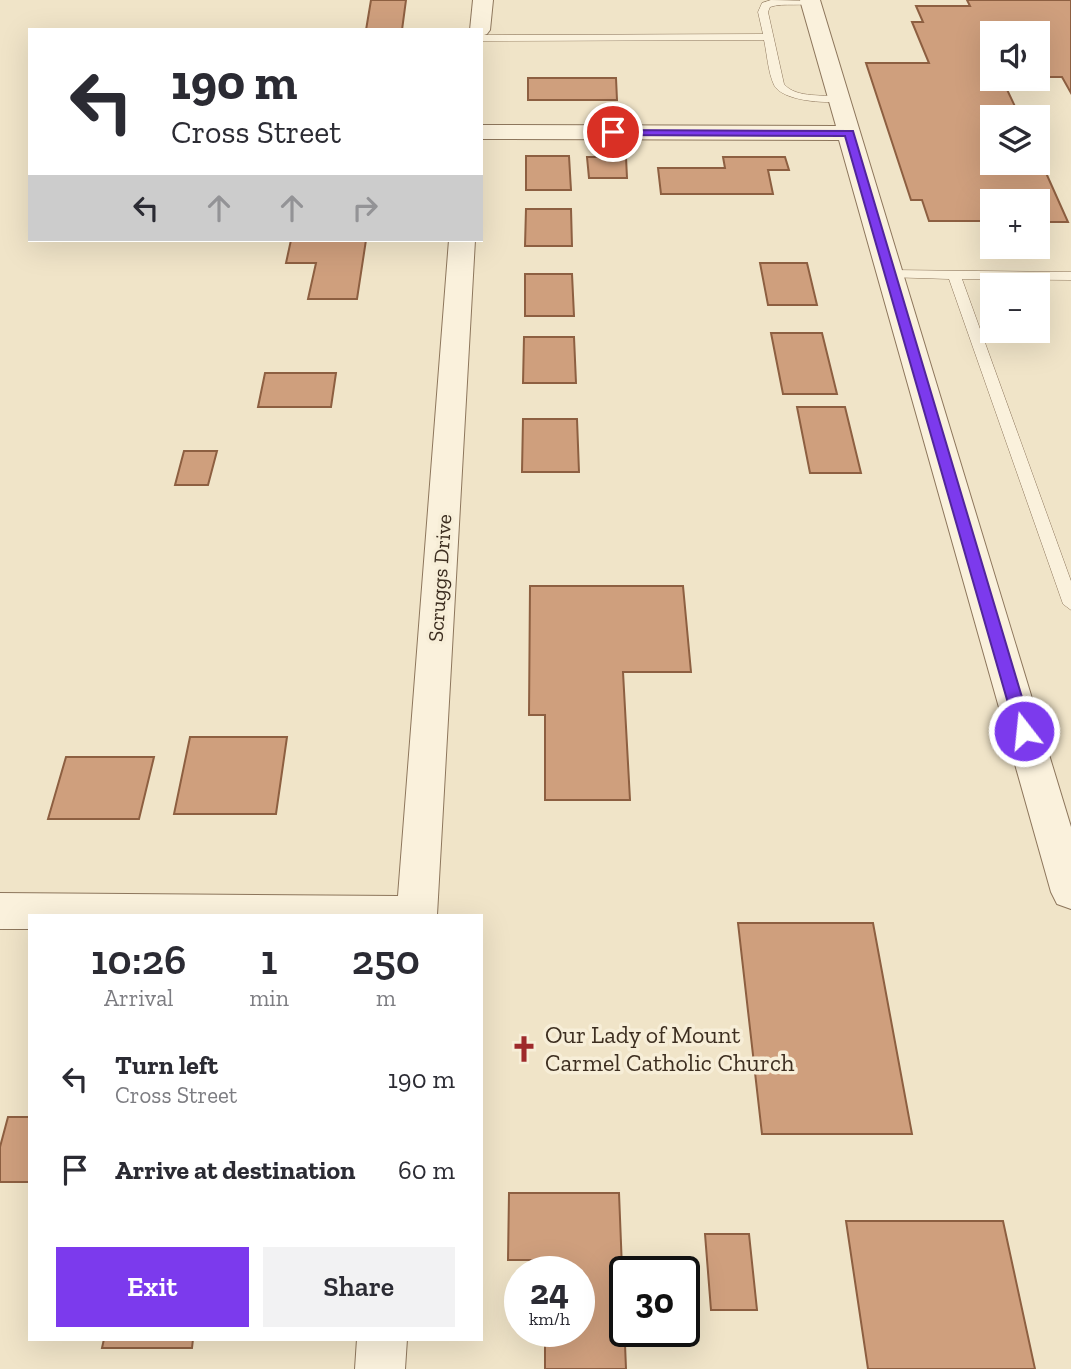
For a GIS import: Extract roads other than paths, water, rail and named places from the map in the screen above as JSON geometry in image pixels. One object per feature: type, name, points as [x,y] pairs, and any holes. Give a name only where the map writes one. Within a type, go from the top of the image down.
[{"type":"street","points":[[480,28],[483,0]]},
{"type":"street","points":[[811,0],[1071,892]]},
{"type":"street","points":[[483,132],[849,133]]},
{"type":"street","name":"Scruggs Drive","points":[[417,914],[463,242]]},
{"type":"street","points":[[0,911],[417,914]]},
{"type":"street","points":[[380,1369],[382,1341]]},
{"type":"lane","points":[[811,0],[778,1],[766,5],[763,12],[779,84],[784,91],[806,97],[839,99]]},
{"type":"lane","points":[[483,38],[767,37]]},
{"type":"lane","points":[[891,274],[1071,276]]},
{"type":"lane","points":[[954,275],[1071,604]]},
{"type":"place","name":"Our Lady of Mount Carmel Catholic Church","points":[[524,1049]]}]
